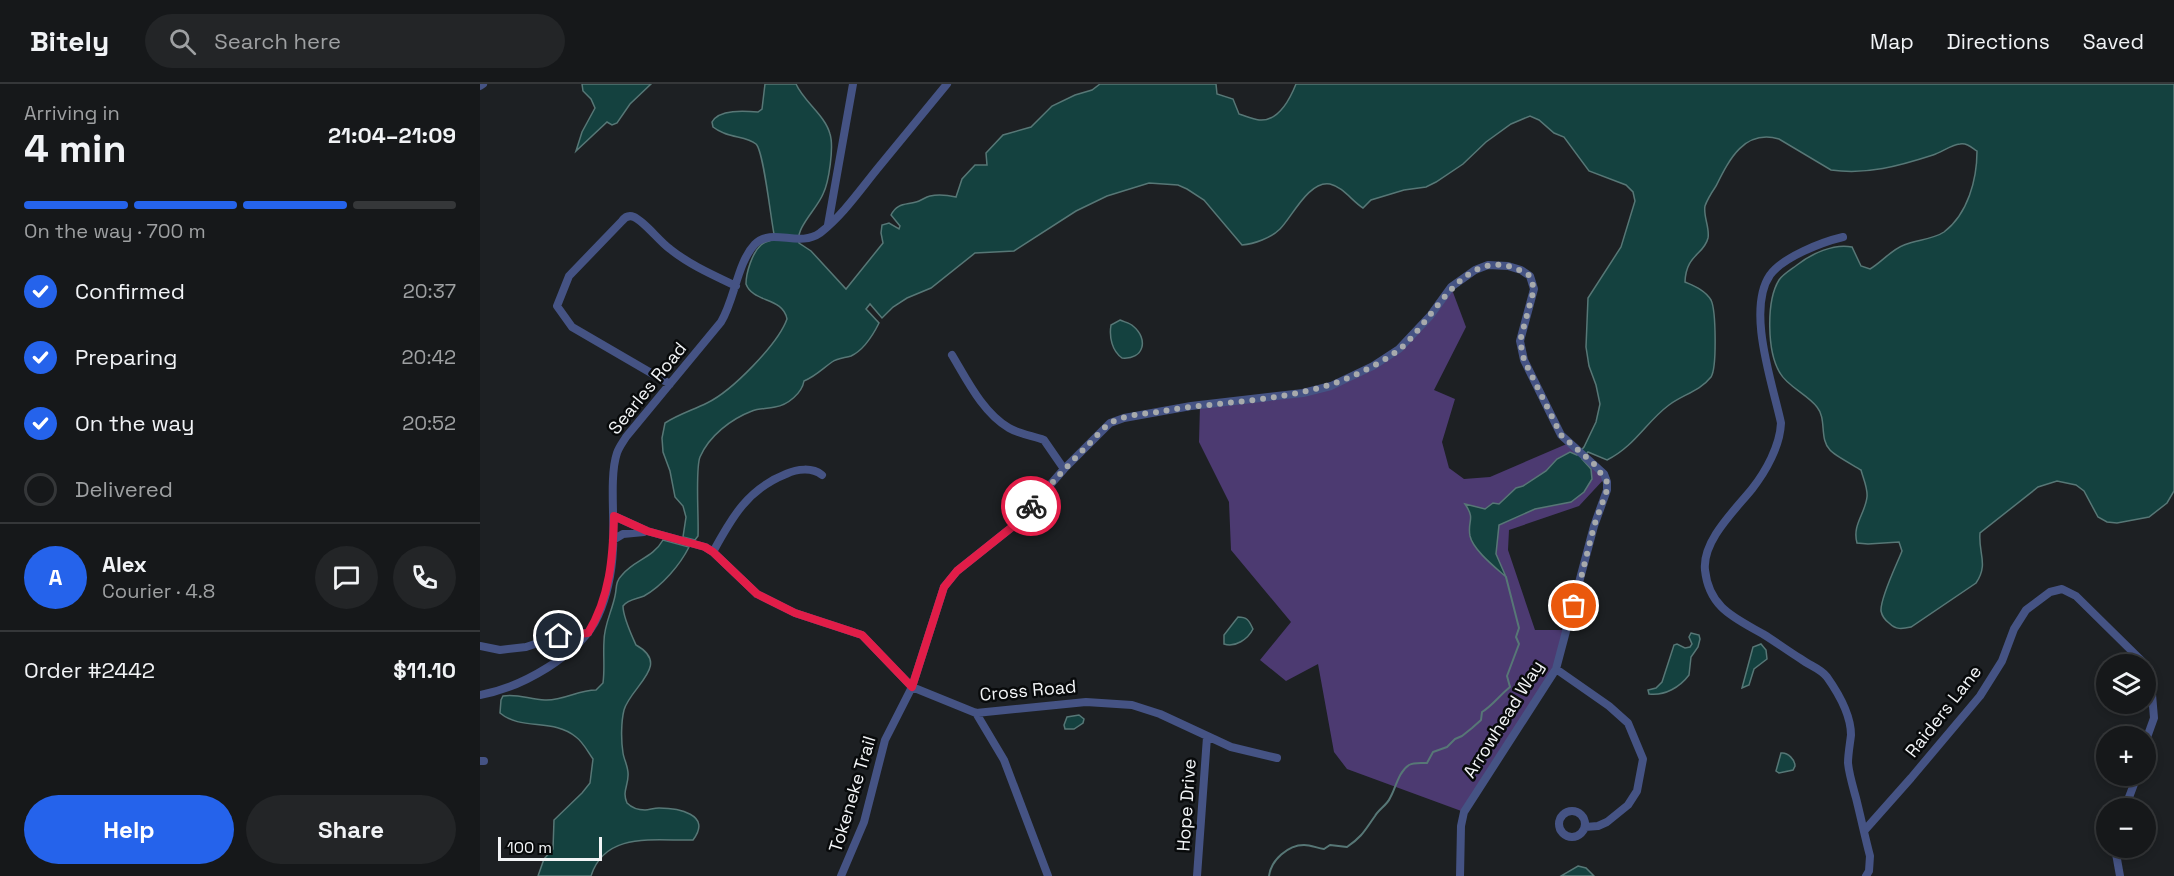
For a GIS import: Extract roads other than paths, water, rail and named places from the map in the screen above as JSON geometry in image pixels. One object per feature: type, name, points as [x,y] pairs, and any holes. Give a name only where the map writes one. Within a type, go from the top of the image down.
[{"type":"street","points":[[828,225],[853,84]]},
{"type":"street","points":[[828,225],[846,208],[947,84]]},
{"type":"street","points":[[670,384],[566,322],[557,306],[569,276],[621,221],[632,216],[670,250],[688,262],[736,286]]},
{"type":"street","name":"Searles Road","points":[[480,696],[522,682],[564,656],[588,633],[598,616],[606,592],[613,540],[614,470],[617,452],[626,437],[721,322],[730,305],[748,253],[757,242],[766,237],[806,239],[820,233],[828,225]]},
{"type":"street","points":[[1843,237],[1827,241],[1786,260],[1772,272],[1766,282],[1761,307],[1760,330],[1781,423],[1781,432],[1762,474],[1728,516],[1715,537],[1706,556],[1705,570],[1713,595],[1724,610],[1736,621],[1760,632],[1816,667],[1826,676],[1848,716],[1851,734],[1848,763],[1870,856],[1869,871],[1866,876]]},
{"type":"street","name":"Tokeneke Trail","points":[[841,876],[864,822],[885,740],[912,687],[944,587],[957,571],[1016,524],[1064,469],[1110,423],[1124,418],[1191,406],[1303,393],[1331,386],[1364,371],[1400,349],[1430,316],[1451,287],[1464,276],[1488,265],[1508,266],[1530,276],[1534,289],[1520,341],[1524,360],[1561,435],[1579,451]]},
{"type":"street","points":[[952,355],[966,380],[993,416],[1010,429],[1044,440],[1064,469]]},
{"type":"street","name":"Arrowhead Way","points":[[1461,876],[1461,826],[1464,812],[1556,669],[1594,526],[1607,490],[1606,477],[1579,451]]},
{"type":"street","points":[[713,552],[730,522],[754,491],[772,480],[795,471],[816,471],[822,475]]},
{"type":"street","name":"Cross Road","points":[[614,516],[647,531],[705,547],[757,594],[795,613],[862,635],[912,687],[976,713],[1086,702],[1132,705],[1160,714],[1240,750],[1277,758]]},
{"type":"street","name":"Cross Road","points":[[613,540],[623,534],[647,531]]},
{"type":"street","name":"Raiders Lane","points":[[1864,831],[1980,696],[2002,661],[2020,617],[2050,592],[2062,589],[2076,596],[2134,654]]},
{"type":"street","points":[[480,646],[500,650],[526,647],[559,636],[588,633]]},
{"type":"street","points":[[1556,669],[1609,706],[1628,723],[1643,759],[1637,791],[1628,805],[1607,822],[1598,826],[1586,827]]},
{"type":"street","points":[[976,713],[1004,760],[1048,876]]},
{"type":"street","name":"Hope Drive","points":[[1197,876],[1207,737]]},
{"type":"street","points":[[2117,858],[2120,876]]},
{"type":"waterway","points":[[1269,876],[1273,864],[1281,854],[1292,848],[1304,845],[1324,849],[1330,845],[1347,847],[1363,833],[1389,800],[1405,768],[1413,763],[1427,763],[1433,752],[1447,747],[1481,720],[1482,712],[1510,687],[1507,676],[1519,644],[1516,637],[1519,628],[1506,577]]}]
